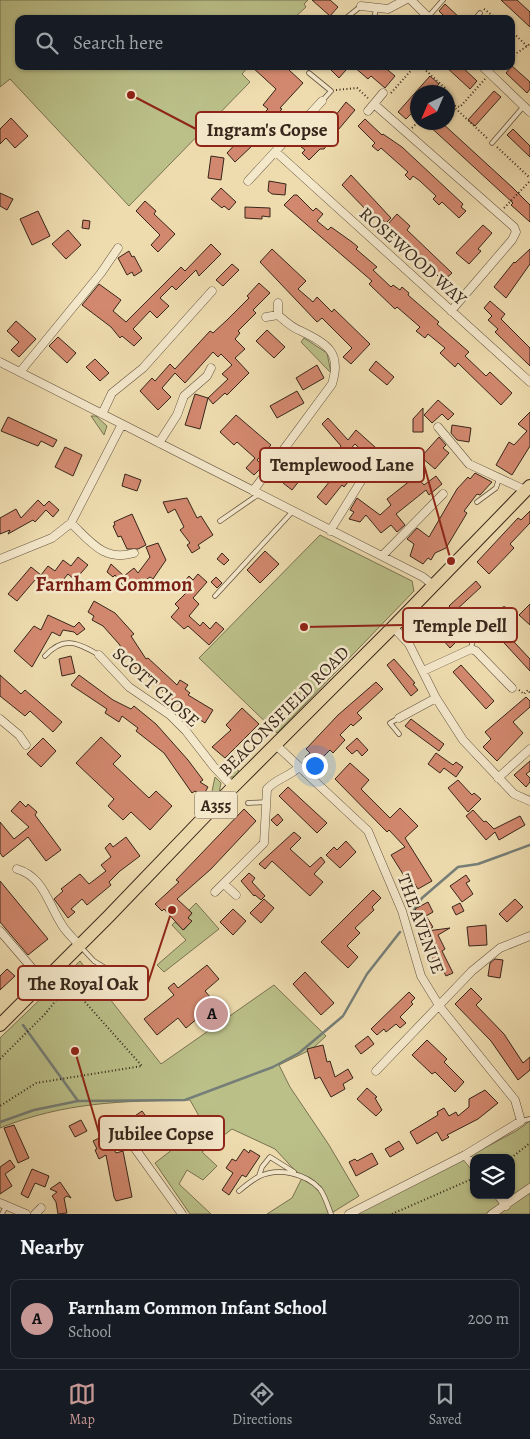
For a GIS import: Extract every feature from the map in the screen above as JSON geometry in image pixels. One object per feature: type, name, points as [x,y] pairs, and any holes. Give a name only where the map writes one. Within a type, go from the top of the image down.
[{"type":"main road","name":"BEACONSFIELD ROAD","points":[[0,1025],[80,946],[233,787],[393,627],[528,488]]},
{"type":"street","points":[[361,6],[388,9],[405,0]]},
{"type":"street","points":[[411,0],[424,15]]},
{"type":"street","points":[[486,70],[528,109]]},
{"type":"street","points":[[368,111],[383,93]]},
{"type":"street","points":[[248,181],[316,113],[322,101]]},
{"type":"street","points":[[374,104],[426,154],[514,227],[516,232],[451,311]]},
{"type":"street","name":"ROSEWOOD WAY","points":[[276,152],[530,382]]},
{"type":"street","points":[[20,372],[101,273],[118,248]]},
{"type":"street","points":[[102,414],[112,393],[144,368],[212,291]]},
{"type":"street","points":[[278,303],[278,315]]},
{"type":"street","points":[[266,318],[278,315]]},
{"type":"street","points":[[256,492],[332,384],[335,375],[333,354],[323,342],[299,331],[278,315]]},
{"type":"street","points":[[0,362],[423,577],[433,585]]},
{"type":"street","points":[[159,443],[177,415],[184,396],[207,376],[211,368]]},
{"type":"street","points":[[0,559],[52,538],[71,523],[122,424]]},
{"type":"street","points":[[438,427],[469,464],[528,488]]},
{"type":"street","points":[[330,531],[366,473]]},
{"type":"street","points":[[382,556],[443,494]]},
{"type":"street","points":[[71,523],[97,548],[108,554],[118,556],[134,553]]},
{"type":"street","points":[[393,627],[409,644],[436,698],[462,740],[514,794],[530,801]]},
{"type":"street","points":[[423,671],[471,649],[476,651],[512,688]]},
{"type":"street","name":"SCOTT CLOSE","points":[[99,655],[129,687],[170,715],[186,731],[214,767],[233,787]]},
{"type":"street","points":[[399,718],[436,698]]},
{"type":"street","points":[[0,719],[19,735],[26,745]]},
{"type":"street","name":"THE AVENUE","points":[[276,745],[298,768],[368,831],[402,911],[421,976],[440,1007],[514,1100],[521,1121]]},
{"type":"street","points":[[498,778],[530,749]]},
{"type":"street","points":[[215,892],[264,843],[267,789],[273,783],[288,776],[298,768]]},
{"type":"street","points":[[17,869],[30,873],[44,890],[62,925],[80,946]]},
{"type":"street","points":[[224,884],[236,895]]},
{"type":"street","points":[[0,931],[44,982]]},
{"type":"street","points":[[376,1071],[440,1007],[472,971],[500,948],[530,936]]},
{"type":"street","points":[[348,1214],[464,1155],[521,1121]]},
{"type":"street","points":[[116,1131],[132,1143],[182,1214]]},
{"type":"street","points":[[464,1155],[470,1162]]},
{"type":"street","points":[[492,1214],[530,1188]]},
{"type":"street","points":[[501,1199],[506,1206]]},
{"type":"street","points":[[3,1205],[26,1214]]},
{"type":"lane","points":[[428,15],[443,0]]},
{"type":"lane","points":[[351,15],[361,6]]},
{"type":"lane","points":[[375,15],[376,9]]},
{"type":"lane","points":[[309,73],[331,91],[322,101]]},
{"type":"lane","points":[[492,143],[528,109]]},
{"type":"lane","points":[[477,502],[496,488],[500,477]]},
{"type":"lane","points":[[220,521],[256,492]]},
{"type":"lane","points":[[215,596],[294,511]]},
{"type":"lane","points":[[471,649],[473,638],[504,609]]},
{"type":"lane","points":[[45,656],[54,647],[68,642],[82,645],[99,655]]},
{"type":"lane","points":[[399,718],[390,724],[399,734]]},
{"type":"lane","points":[[248,803],[267,802]]},
{"type":"lane","points":[[80,946],[94,961],[107,969],[123,990]]},
{"type":"lane","points":[[521,1121],[530,1118]]},
{"type":"lane","points":[[259,1177],[262,1167],[270,1157],[309,1180],[321,1190],[331,1214]]},
{"type":"lane","points":[[239,1191],[259,1177],[284,1172],[298,1175]]},
{"type":"lane","points":[[2,1214],[3,1205]]},
{"type":"path","points":[[480,13],[485,8],[493,15]]},
{"type":"path","points":[[515,35],[529,45],[515,54]]},
{"type":"path","points":[[383,93],[388,96],[411,70]]},
{"type":"path","points":[[425,70],[442,85]]},
{"type":"path","points":[[455,106],[460,107],[490,74]]},
{"type":"path","points":[[331,91],[357,88],[374,104]]},
{"type":"path","points":[[499,214],[530,181]]},
{"type":"path","points":[[512,688],[524,694],[528,690],[530,692]]},
{"type":"path","points":[[0,1106],[36,1083],[142,1066],[63,975]]},
{"type":"path","points":[[0,1060],[70,984]]},
{"type":"path","points":[[515,1155],[530,1142]]},
{"type":"path","points":[[392,1214],[470,1180]]},
{"type":"green space","points":[[0,0],[308,0],[304,4],[306,7],[297,15],[15,15],[15,70],[246,70],[242,74],[250,82],[129,206],[10,79],[0,87]]},
{"type":"green space","points":[[304,338],[327,353],[331,373],[301,342]]},
{"type":"green space","points":[[91,416],[96,416],[107,426],[104,435]]},
{"type":"green space","points":[[320,535],[412,581],[414,591],[277,733],[199,658]]},
{"type":"green space","points":[[234,767],[239,771],[234,777],[226,777],[220,772]]},
{"type":"green space","points":[[215,777],[221,783],[219,793],[211,796]]},
{"type":"green space","points":[[196,903],[219,929],[164,972],[157,965],[186,940],[172,925],[175,922],[184,930],[191,922],[188,918],[192,913],[189,910]]},
{"type":"green space","points":[[80,961],[161,1064],[274,985],[326,1036],[312,1049],[279,1065],[290,1087],[329,1145],[359,1196],[330,1214],[267,1214],[292,1198],[302,1178],[275,1149],[232,1129],[202,1152],[217,1166],[203,1180],[187,1170],[179,1184],[211,1214],[190,1214],[155,1163],[204,1125],[190,1100],[117,1102],[70,1108],[24,1119],[0,1128],[0,1038]]},
{"type":"green space","points":[[530,1121],[530,1184],[515,1194],[515,1154],[473,1154],[516,1131]]},
{"type":"green space","points":[[470,1156],[470,1199],[508,1199],[485,1214],[355,1214],[366,1206]]},
{"type":"green space","points":[[530,1192],[530,1214],[499,1214]]},
{"type":"building","points":[[312,0],[330,0],[338,7],[329,15]]},
{"type":"building","points":[[501,0],[517,0],[530,12],[530,27]]},
{"type":"building","points":[[445,4],[457,15],[443,15],[439,11]]},
{"type":"building","points":[[515,69],[530,82],[530,89],[527,93],[506,73],[509,70]]},
{"type":"building","points":[[255,70],[289,70],[303,83],[280,108],[282,109],[273,119],[276,121],[271,128],[235,162],[227,153],[241,138],[239,136],[247,127],[253,132],[263,121],[259,118],[268,109],[263,105],[276,89]]},
{"type":"building","points":[[331,70],[346,70],[339,78]]},
{"type":"building","points":[[358,70],[388,70],[395,76],[385,88],[371,76],[368,79]]},
{"type":"building","points":[[449,70],[465,70],[477,81],[470,89]]},
{"type":"building","points":[[430,76],[439,84],[438,85],[422,85]]},
{"type":"building","points":[[494,91],[501,97],[475,126],[468,120]]},
{"type":"building","points":[[410,98],[410,115],[406,119],[398,112]]},
{"type":"building","points":[[346,102],[355,110],[324,149],[320,149],[309,160],[302,153],[305,150],[300,146],[314,132],[319,137]]},
{"type":"building","points":[[11,118],[28,136],[15,148],[6,138],[0,144],[0,129]]},
{"type":"building","points":[[365,119],[382,135],[402,147],[463,204],[461,207],[466,211],[459,218],[442,202],[439,205],[433,199],[436,196],[420,181],[413,176],[410,180],[405,175],[408,172],[381,148],[378,151],[372,146],[375,143],[358,126]]},
{"type":"building","points":[[513,129],[530,146],[530,157],[507,135]]},
{"type":"building","points":[[434,130],[450,130],[513,188],[530,205],[530,222],[511,205],[513,203]]},
{"type":"building","points":[[211,156],[224,158],[221,180],[208,178]]},
{"type":"building","points":[[351,175],[391,218],[386,223],[372,216],[342,185]]},
{"type":"building","points":[[269,181],[286,184],[285,195],[272,194],[268,191]]},
{"type":"building","points":[[221,188],[236,202],[229,210],[224,206],[222,208],[211,199]]},
{"type":"building","points":[[0,193],[13,199],[7,210],[0,206]]},
{"type":"building","points":[[294,195],[297,195],[313,211],[316,208],[323,214],[317,221],[328,230],[331,227],[358,247],[356,249],[377,267],[373,270],[391,287],[393,285],[400,290],[402,287],[409,293],[408,295],[439,322],[437,324],[469,352],[465,356],[486,376],[490,372],[512,393],[501,405],[458,363],[455,367],[440,353],[445,348],[428,334],[425,338],[416,331],[420,327],[397,307],[395,309],[369,284],[372,281],[284,205]]},
{"type":"building","points":[[145,201],[156,211],[154,214],[175,234],[158,252],[151,245],[160,235],[136,211]]},
{"type":"building","points":[[245,207],[270,208],[270,217],[262,216],[262,219],[245,218]]},
{"type":"building","points":[[38,211],[50,236],[32,245],[20,219]]},
{"type":"building","points":[[397,214],[410,226],[407,230],[452,273],[443,281],[415,253],[417,251],[393,235],[397,232],[388,224]]},
{"type":"building","points":[[83,220],[90,221],[89,229],[82,228]]},
{"type":"building","points":[[483,225],[492,233],[478,249],[481,251],[469,264],[456,253]]},
{"type":"building","points":[[68,230],[81,245],[66,259],[52,244]]},
{"type":"building","points":[[211,244],[221,254],[199,276],[196,270],[176,290],[172,286],[160,298],[169,306],[157,318],[150,311],[133,329],[142,338],[134,346],[122,336],[120,338],[111,327],[82,305],[99,284],[121,300],[113,311],[126,322],[181,267],[185,271]]},
{"type":"building","points":[[272,249],[306,281],[298,289],[313,302],[317,297],[332,312],[334,309],[370,344],[351,364],[343,357],[352,348],[322,318],[317,322],[260,262]]},
{"type":"building","points":[[530,249],[530,264],[506,298],[494,287],[514,262]]},
{"type":"building","points":[[129,251],[142,271],[134,276],[132,272],[127,275],[118,258]]},
{"type":"building","points":[[232,264],[239,270],[223,286],[216,280]]},
{"type":"building","points":[[259,283],[270,293],[253,310],[256,313],[238,331],[240,333],[235,339],[245,349],[235,358],[249,373],[227,395],[225,393],[213,404],[208,398],[228,379],[222,374],[232,365],[221,354],[218,357],[213,352],[185,383],[175,373],[162,388],[171,397],[158,410],[140,391],[152,378],[155,381],[170,364],[175,369],[210,331],[213,333],[249,298],[247,296]]},
{"type":"building","points":[[490,301],[505,314],[501,319],[530,348],[530,366],[495,332],[498,329],[488,320],[492,316],[484,308]]},
{"type":"building","points":[[16,321],[36,339],[19,357],[11,350],[19,342],[7,331]]},
{"type":"building","points":[[267,330],[285,347],[274,358],[256,341]]},
{"type":"building","points":[[58,337],[76,353],[67,363],[49,346]]},
{"type":"building","points":[[95,359],[109,373],[100,381],[86,367]]},
{"type":"building","points":[[376,361],[394,377],[387,385],[369,370]]},
{"type":"building","points":[[317,365],[324,378],[303,390],[296,378]]},
{"type":"building","points":[[297,391],[304,403],[277,418],[270,406]]},
{"type":"building","points":[[195,394],[208,398],[200,429],[185,425]]},
{"type":"building","points":[[438,400],[454,414],[448,420],[442,414],[432,423],[424,415]]},
{"type":"building","points":[[423,408],[423,432],[413,432],[413,419]]},
{"type":"building","points":[[530,412],[530,446],[512,475],[496,465],[509,442],[514,445],[527,431],[518,424]]},
{"type":"building","points":[[236,415],[271,445],[257,460],[263,466],[254,475],[246,468],[255,458],[237,442],[234,445],[220,432]]},
{"type":"building","points":[[8,417],[57,440],[53,447],[41,441],[38,446],[1,431]]},
{"type":"building","points":[[328,418],[348,440],[356,430],[394,464],[386,474],[355,444],[340,460],[334,454],[341,446],[322,424]]},
{"type":"building","points":[[452,425],[471,428],[469,442],[457,440],[451,433]]},
{"type":"building","points":[[439,437],[446,445],[443,448],[449,453],[435,469],[421,457]]},
{"type":"building","points":[[65,447],[82,455],[73,476],[55,467]]},
{"type":"building","points":[[293,452],[311,466],[292,490],[283,483],[291,474],[282,466]]},
{"type":"building","points":[[343,465],[352,472],[346,479],[348,482],[344,487],[342,485],[326,505],[317,497]]},
{"type":"building","points":[[475,473],[492,482],[480,495],[477,494],[464,511],[467,513],[446,548],[435,553],[431,560],[428,558],[423,564],[410,556],[414,544],[407,539],[417,528],[429,537],[457,489],[468,477],[470,479]]},
{"type":"building","points":[[125,474],[141,480],[137,491],[122,486]]},
{"type":"building","points":[[416,476],[424,485],[436,476],[442,484],[429,495],[426,490],[396,514],[405,525],[397,532],[391,525],[381,533],[366,515],[360,522],[349,519],[354,512],[350,510],[357,498],[380,515],[391,505],[387,499]]},
{"type":"building","points":[[187,498],[197,518],[201,516],[213,535],[198,545],[200,548],[192,553],[187,545],[190,543],[180,530],[184,527],[175,509],[168,513],[163,502]]},
{"type":"building","points":[[38,500],[44,506],[49,501],[59,510],[53,517],[46,510],[35,522],[33,520],[8,534],[10,530],[0,534],[0,518],[16,509],[21,518]]},
{"type":"building","points":[[530,511],[530,523],[510,544],[514,548],[489,574],[477,562],[518,518],[521,520]]},
{"type":"building","points":[[132,514],[146,545],[138,549],[127,549],[121,536],[118,537],[113,526],[115,525],[114,522]]},
{"type":"building","points":[[158,543],[166,560],[153,579],[150,577],[128,592],[115,575],[113,577],[107,572],[111,564],[124,576],[134,568],[138,573],[150,557],[146,547]]},
{"type":"building","points":[[265,551],[279,564],[260,583],[247,570]]},
{"type":"building","points":[[222,553],[229,560],[224,565],[217,559]]},
{"type":"building","points":[[78,557],[88,565],[75,580],[68,574],[53,592],[35,580],[17,601],[8,594],[31,567],[41,575],[48,566],[55,571],[63,560],[71,566]]},
{"type":"building","points":[[198,574],[207,582],[193,598],[199,604],[189,616],[200,626],[203,622],[210,629],[216,622],[224,629],[209,645],[188,626],[184,629],[171,617],[179,608],[175,604],[189,590],[182,584],[189,576],[193,580]]},
{"type":"building","points":[[216,577],[222,583],[217,588],[211,582]]},
{"type":"building","points":[[476,581],[481,587],[454,612],[449,606]]},
{"type":"building","points":[[94,601],[115,613],[134,634],[131,636],[146,659],[148,658],[177,685],[180,680],[188,685],[185,689],[190,693],[188,695],[213,710],[205,723],[186,711],[134,667],[119,644],[103,626],[92,620],[94,616],[88,612]]},
{"type":"building","points":[[530,604],[530,625],[519,615]]},
{"type":"building","points":[[48,615],[74,627],[79,622],[85,629],[77,635],[74,632],[63,630],[60,636],[52,632],[32,667],[14,651],[34,626],[41,630]]},
{"type":"building","points":[[433,617],[456,642],[450,648],[427,622]]},
{"type":"building","points":[[500,627],[530,659],[530,671],[494,632]]},
{"type":"building","points":[[71,656],[75,673],[62,676],[59,659]]},
{"type":"building","points":[[394,659],[415,683],[413,684],[418,690],[411,696],[387,665]]},
{"type":"building","points":[[461,665],[494,701],[486,709],[453,672]]},
{"type":"building","points":[[0,675],[21,694],[25,690],[62,722],[53,732],[30,711],[25,716],[0,696]]},
{"type":"building","points":[[79,675],[113,700],[131,709],[134,706],[156,724],[188,760],[203,780],[200,782],[208,787],[203,796],[195,791],[192,793],[164,753],[136,731],[138,728],[122,716],[119,722],[105,713],[107,709],[71,685]]},
{"type":"building","points":[[376,682],[383,689],[357,713],[362,718],[353,726],[351,724],[340,735],[345,740],[333,753],[330,750],[314,766],[305,757],[310,753],[306,749],[338,715]]},
{"type":"building","points":[[526,697],[530,701],[530,707],[513,722],[523,733],[497,761],[483,747],[491,739],[485,732]]},
{"type":"building","points":[[242,708],[259,724],[225,758],[212,747],[231,730],[226,725]]},
{"type":"building","points":[[411,719],[444,744],[439,751],[405,726]]},
{"type":"building","points":[[101,737],[121,756],[113,764],[149,798],[156,791],[172,806],[150,830],[131,812],[123,820],[108,806],[114,799],[76,763]]},
{"type":"building","points":[[43,738],[56,751],[41,767],[27,754]]},
{"type":"building","points":[[357,738],[368,750],[362,756],[357,750],[352,754],[346,748]]},
{"type":"building","points":[[436,753],[453,765],[456,762],[463,767],[456,777],[444,768],[440,773],[428,764]]},
{"type":"building","points":[[530,761],[530,771],[526,774],[530,778],[530,782],[526,787],[514,775]]},
{"type":"building","points":[[350,763],[369,780],[361,789],[390,818],[400,808],[418,826],[405,838],[432,881],[418,889],[412,880],[408,882],[391,855],[405,847],[389,830],[387,832],[335,779]]},
{"type":"building","points":[[458,780],[472,795],[474,793],[481,799],[468,812],[448,788]]},
{"type":"building","points":[[288,787],[327,823],[317,833],[279,796]]},
{"type":"building","points":[[20,801],[26,807],[28,804],[37,812],[35,815],[61,850],[46,861],[28,837],[3,857],[0,853],[0,822],[14,839],[29,827],[11,811]]},
{"type":"building","points":[[244,809],[256,821],[211,869],[177,899],[192,913],[188,918],[192,921],[183,930],[164,909],[162,911],[155,904],[179,882],[176,880]]},
{"type":"building","points":[[473,810],[484,822],[486,821],[494,829],[520,816],[525,825],[499,840],[495,832],[486,840],[466,816]]},
{"type":"building","points":[[278,814],[283,820],[277,826],[271,820]]},
{"type":"building","points":[[294,832],[301,838],[290,849],[310,867],[321,857],[325,862],[314,874],[323,882],[310,896],[272,861],[265,869],[259,864]]},
{"type":"building","points":[[126,837],[140,856],[120,871],[109,882],[111,885],[87,905],[82,899],[71,909],[75,912],[68,918],[54,899],[63,891],[61,889],[80,874],[89,884],[106,871],[101,865],[111,857],[105,848],[110,843],[113,847]]},
{"type":"building","points":[[346,841],[356,852],[340,868],[326,855],[334,847],[337,850]]},
{"type":"building","points":[[249,873],[255,878],[252,882],[265,896],[261,900],[254,896],[241,881]]},
{"type":"building","points":[[466,875],[470,881],[466,883],[473,894],[462,902],[450,886]]},
{"type":"building","points":[[0,881],[48,939],[28,955],[0,922]]},
{"type":"building","points":[[373,890],[381,898],[372,907],[374,910],[355,928],[360,933],[347,946],[358,957],[348,968],[321,942]]},
{"type":"building","points":[[264,899],[274,908],[261,923],[250,913]]},
{"type":"building","points":[[515,899],[523,907],[507,922],[499,914]]},
{"type":"building","points":[[428,902],[433,912],[426,916],[433,927],[427,931],[450,928],[438,935],[445,949],[442,951],[453,973],[446,976],[443,970],[438,970],[430,953],[439,949],[417,920],[421,918],[415,909]]},
{"type":"building","points":[[460,903],[464,911],[456,915],[452,907]]},
{"type":"building","points":[[233,909],[246,921],[233,935],[220,922]]},
{"type":"building","points":[[486,925],[487,945],[469,946],[467,927]]},
{"type":"building","points":[[495,959],[503,960],[500,978],[488,976],[490,963]]},
{"type":"building","points":[[207,965],[219,979],[205,991],[222,1011],[204,1025],[198,1018],[186,1028],[178,1018],[157,1035],[144,1019],[174,995],[168,988],[174,983],[178,988]]},
{"type":"building","points":[[7,969],[15,976],[0,990],[0,976]]},
{"type":"building","points":[[305,972],[334,1003],[321,1015],[293,984]]},
{"type":"building","points":[[471,988],[482,999],[476,1005],[504,1034],[523,1063],[530,1057],[530,1070],[518,1080],[491,1041],[455,1004]]},
{"type":"building","points":[[409,992],[415,998],[411,1002],[413,1004],[400,1017],[406,1023],[400,1028],[396,1024],[386,1032],[384,1029],[377,1035],[371,1029]]},
{"type":"building","points":[[368,1036],[374,1044],[361,1054],[355,1046]]},
{"type":"building","points":[[427,1040],[447,1059],[444,1062],[464,1082],[455,1092],[435,1072],[432,1074],[412,1055]]},
{"type":"building","points":[[323,1045],[327,1062],[330,1061],[335,1077],[348,1069],[353,1078],[343,1084],[345,1089],[331,1097],[320,1077],[315,1079],[307,1049]]},
{"type":"building","points":[[367,1088],[377,1097],[375,1098],[382,1110],[376,1116],[357,1099]]},
{"type":"building","points":[[485,1090],[498,1103],[478,1119],[447,1135],[449,1137],[442,1141],[437,1132],[417,1144],[410,1132],[438,1115],[437,1112],[444,1108],[449,1116],[456,1112],[458,1116],[469,1107],[469,1099]]},
{"type":"building","points":[[142,1111],[148,1119],[135,1128],[129,1120]]},
{"type":"building","points":[[81,1120],[87,1131],[75,1137],[69,1126]]},
{"type":"building","points":[[14,1125],[29,1158],[18,1163],[4,1128]]},
{"type":"building","points":[[101,1137],[105,1144],[109,1141],[116,1153],[123,1151],[132,1197],[116,1201],[106,1155],[99,1159],[95,1150],[97,1149],[93,1141]]},
{"type":"building","points":[[399,1141],[404,1149],[390,1157],[385,1149]]},
{"type":"building","points":[[244,1149],[249,1153],[250,1150],[260,1156],[246,1177],[242,1175],[229,1195],[222,1190],[233,1173],[226,1168],[232,1159],[236,1161]]},
{"type":"building","points":[[372,1153],[378,1164],[356,1176],[349,1162],[355,1159],[357,1161]]},
{"type":"building","points":[[10,1160],[15,1167],[5,1174],[12,1186],[0,1194],[0,1167]]},
{"type":"building","points":[[32,1169],[49,1176],[45,1187],[35,1183],[28,1198],[21,1194]]},
{"type":"building","points":[[60,1182],[71,1198],[67,1196],[64,1198],[67,1213],[58,1214],[56,1202],[52,1196],[57,1192],[50,1189]]},
{"type":"waterway","points":[[411,914],[422,898],[458,867],[478,864],[530,845]]},
{"type":"waterway","points":[[23,1025],[78,1101],[185,1100],[273,1067],[299,1053],[343,1016],[367,974],[400,932]]},
{"type":"waterway","points":[[0,1122],[34,1110],[78,1101]]},
{"type":"place","name":"Ingram's Copse","points":[[131,95]]},
{"type":"place","name":"Templewood Lane","points":[[451,561]]},
{"type":"place","name":"Temple Dell","points":[[304,627]]},
{"type":"place","name":"The Royal Oak","points":[[172,910]]},
{"type":"place","name":"Farnham Common Infant School","points":[[212,1014]]},
{"type":"place","name":"Jubilee Copse","points":[[75,1051]]},
{"type":"district","name":"Farnham Common","points":[[114,584]]}]
